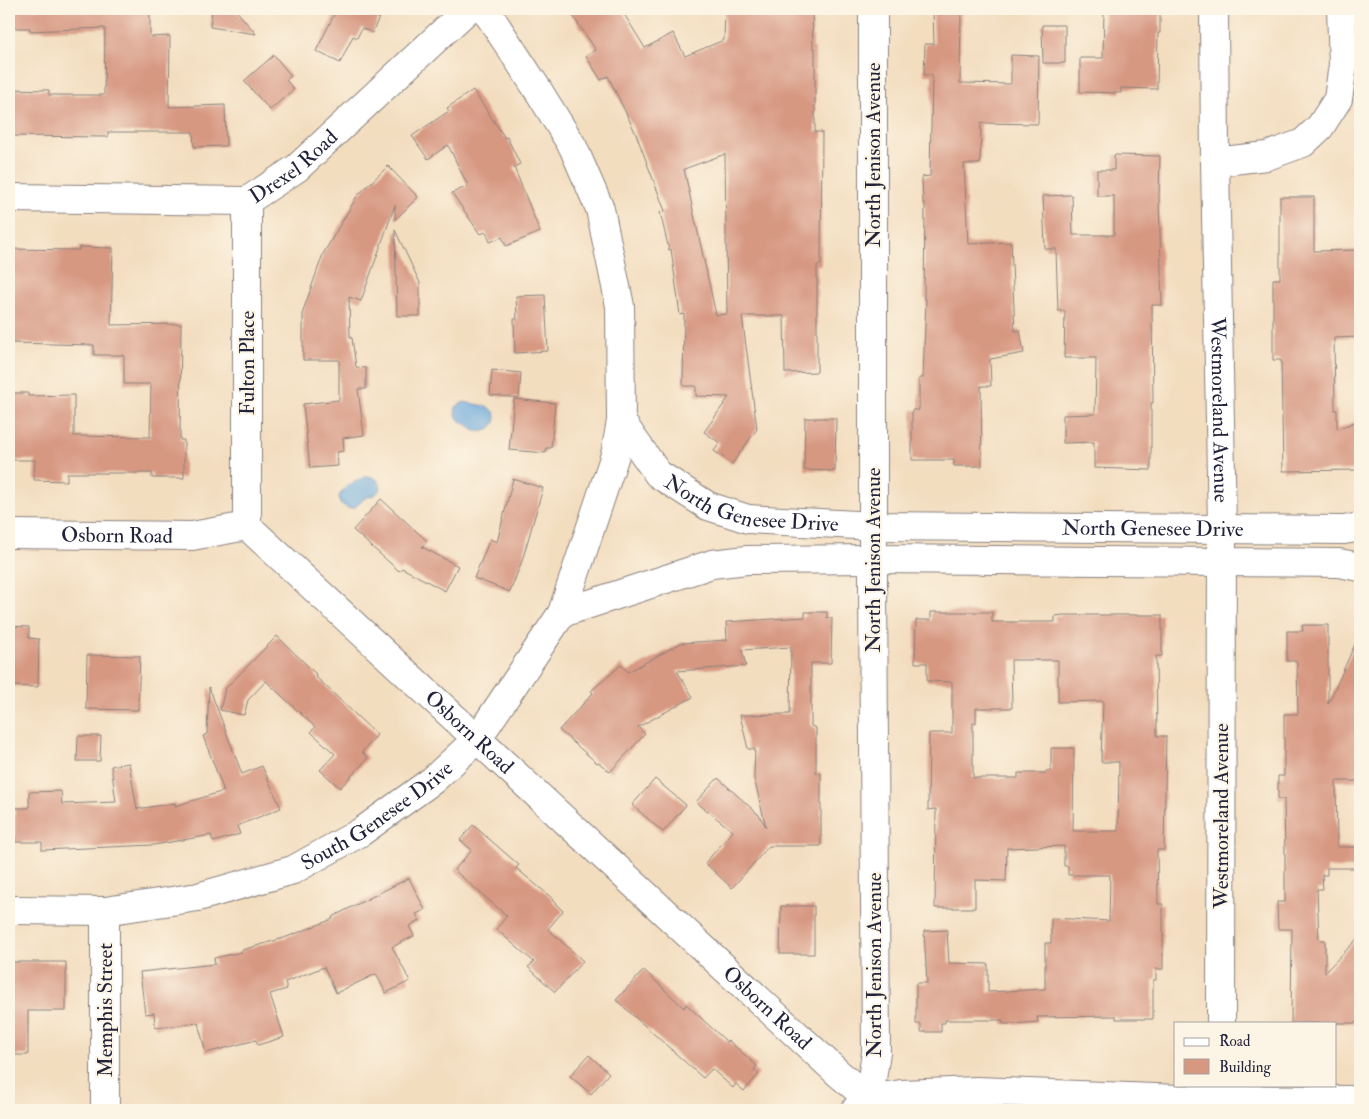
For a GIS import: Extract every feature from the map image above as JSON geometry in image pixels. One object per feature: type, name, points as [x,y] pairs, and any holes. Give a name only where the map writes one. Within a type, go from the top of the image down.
[{"type":"street","name":"Drexel Road","points":[[9,198],[247,201],[297,168],[468,9]]},
{"type":"street","points":[[485,9],[538,90],[572,147],[600,209],[620,306],[621,421]]},
{"type":"street","name":"North Jenison Avenue","points":[[864,1107],[876,1052],[873,559],[873,9]]},
{"type":"street","name":"Westmoreland Avenue","points":[[1214,9],[1222,528],[1221,1022]]},
{"type":"street","points":[[1215,162],[1267,156],[1303,143],[1320,127],[1338,99],[1343,65],[1341,9]]},
{"type":"street","name":"Fulton Place","points":[[247,201],[247,526]]},
{"type":"street","name":"North Genesee Drive","points":[[621,421],[658,474],[708,506],[748,519],[874,526],[1344,530],[1360,527]]},
{"type":"street","name":"South Genesee Drive","points":[[9,910],[105,910],[198,897],[293,870],[361,832],[433,780],[477,739],[562,613],[615,455],[621,421]]},
{"type":"street","points":[[747,560],[748,519]]},
{"type":"street","name":"Osborn Road","points":[[9,534],[192,536],[247,526],[838,1073],[864,1107]]},
{"type":"street","name":"North Genesee Drive","points":[[562,613],[712,564],[747,560],[873,559],[1222,562],[1339,564],[1360,567]]},
{"type":"street","name":"Memphis Street","points":[[105,910],[105,1110]]},
{"type":"street","points":[[864,1107],[901,1094],[977,1091],[1360,1100]]},
{"type":"water","points":[[464,402],[491,409],[496,416],[494,424],[487,430],[478,431],[460,420],[455,410],[456,407]]},
{"type":"water","points":[[368,476],[375,478],[379,483],[381,488],[376,494],[365,498],[354,508],[347,508],[340,503],[339,496],[348,486]]},
{"type":"building","points":[[9,9],[150,9],[150,37],[170,36],[169,107],[225,105],[226,146],[194,147],[193,132],[108,132],[108,137],[9,136],[9,89],[49,90],[49,95],[104,95],[105,28],[30,31],[30,28],[9,28]]},
{"type":"building","points":[[212,9],[235,9],[256,34],[210,27]]},
{"type":"building","points":[[321,9],[383,9],[372,33],[362,28],[357,38],[353,36],[340,63],[316,51],[334,15]]},
{"type":"building","points":[[568,9],[621,9],[645,48],[673,33],[685,56],[724,40],[725,9],[812,9],[813,48],[815,48],[815,132],[822,132],[821,265],[817,265],[817,372],[785,373],[784,316],[742,316],[757,429],[732,464],[714,451],[720,443],[704,432],[729,397],[696,396],[696,386],[683,386],[684,314],[680,315],[671,249],[669,250],[660,212],[665,211],[636,134],[608,76],[601,80],[586,56],[596,50]],"holes":[[[725,154],[727,314],[716,315],[684,169]]]},
{"type":"building","points":[[933,9],[961,9],[960,83],[1011,84],[1011,55],[1039,56],[1038,124],[981,123],[980,164],[964,164],[968,244],[1011,242],[1015,331],[1020,330],[1024,353],[990,359],[991,386],[981,386],[982,466],[954,466],[954,460],[912,460],[912,410],[919,410],[919,378],[923,378],[926,299],[924,299],[925,203],[923,203],[922,177],[930,176],[932,75],[924,75],[925,44],[934,44]]},
{"type":"building","points":[[1104,9],[1160,9],[1157,89],[1121,88],[1121,93],[1080,92],[1080,58],[1103,58]]},
{"type":"building","points":[[1042,25],[1065,25],[1065,63],[1043,63]]},
{"type":"building","points":[[274,55],[291,76],[286,80],[294,89],[270,110],[244,81]]},
{"type":"building","points":[[473,90],[505,138],[507,137],[520,164],[514,167],[540,232],[506,246],[502,237],[490,242],[486,232],[480,234],[452,193],[468,186],[448,145],[428,159],[412,136],[449,111],[447,108]]},
{"type":"building","points":[[1114,155],[1160,156],[1159,196],[1162,305],[1152,305],[1153,403],[1151,403],[1151,470],[1094,468],[1094,442],[1063,443],[1063,415],[1095,414],[1096,358],[1064,358],[1065,311],[1058,311],[1056,249],[1045,249],[1043,196],[1072,195],[1073,235],[1114,235],[1114,196],[1097,196],[1097,170],[1114,170]]},
{"type":"building","points":[[388,166],[418,197],[395,220],[395,205],[361,301],[349,297],[350,338],[352,338],[356,367],[366,368],[366,389],[358,389],[364,435],[343,438],[344,451],[337,452],[338,466],[310,468],[303,404],[339,400],[339,360],[303,360],[303,311],[323,254],[357,196]]},
{"type":"building","points":[[1280,197],[1314,197],[1314,251],[1360,250],[1360,337],[1334,338],[1337,429],[1360,420],[1360,470],[1283,471],[1281,360],[1273,360],[1273,279],[1280,279]]},
{"type":"building","points":[[395,230],[420,283],[420,316],[397,316]]},
{"type":"building","points":[[79,247],[113,248],[111,325],[181,324],[180,440],[184,440],[184,478],[152,478],[152,473],[67,473],[67,481],[34,480],[35,460],[9,460],[9,393],[28,393],[28,396],[74,395],[74,436],[150,437],[151,384],[124,384],[124,355],[94,355],[94,345],[12,343],[13,295],[9,295],[9,249],[79,250]]},
{"type":"building","points":[[545,295],[548,351],[515,353],[514,319],[517,319],[516,296]]},
{"type":"building","points":[[492,370],[521,373],[519,398],[490,395]]},
{"type":"building","points":[[514,399],[555,403],[551,448],[546,448],[546,453],[509,450]]},
{"type":"building","points":[[805,418],[836,418],[835,471],[804,470]]},
{"type":"building","points":[[513,479],[543,488],[522,561],[510,592],[474,578],[490,539],[497,542]]},
{"type":"building","points":[[381,499],[427,541],[422,547],[458,566],[445,591],[402,568],[399,571],[353,530]]},
{"type":"building","points":[[805,612],[827,612],[827,618],[832,618],[831,663],[811,663],[811,726],[816,728],[816,773],[821,773],[821,846],[769,846],[732,888],[705,863],[733,831],[696,802],[718,778],[759,815],[766,827],[754,778],[755,749],[748,749],[740,715],[790,714],[791,647],[742,650],[746,666],[677,671],[693,697],[638,727],[645,734],[610,772],[559,730],[593,693],[591,691],[621,665],[628,672],[681,643],[727,640],[726,622],[805,617]]},
{"type":"building","points":[[931,612],[992,612],[992,622],[1055,622],[1055,616],[1064,615],[1162,615],[1162,656],[1156,656],[1157,736],[1166,736],[1164,850],[1157,850],[1158,904],[1163,904],[1163,969],[1156,969],[1156,980],[1153,980],[1153,1019],[1116,1019],[1116,1016],[1037,1017],[1038,1022],[1013,1024],[1003,1024],[1003,1020],[945,1020],[945,1023],[941,1023],[941,1032],[921,1032],[921,1024],[916,1024],[916,983],[927,983],[924,931],[947,930],[949,963],[988,964],[988,992],[1045,989],[1045,943],[1051,943],[1051,918],[1109,921],[1110,875],[1068,875],[1068,866],[1064,866],[1064,846],[1007,848],[1006,881],[975,880],[975,908],[935,908],[936,809],[928,810],[929,733],[952,733],[952,682],[927,681],[927,663],[915,663],[916,620],[931,620]],"holes":[[[1011,660],[1058,660],[1058,702],[1103,701],[1101,762],[1119,762],[1118,831],[1073,831],[1074,748],[1051,748],[1051,771],[1046,771],[1046,773],[1018,773],[1018,778],[973,778],[973,723],[976,723],[976,708],[1012,708]]]},
{"type":"building","points":[[1302,625],[1328,625],[1328,704],[1360,633],[1360,781],[1336,781],[1337,847],[1360,847],[1360,868],[1327,868],[1327,875],[1322,875],[1323,889],[1317,889],[1319,940],[1325,940],[1325,972],[1360,936],[1360,1023],[1291,1022],[1292,929],[1278,929],[1277,902],[1285,902],[1285,856],[1284,799],[1278,799],[1278,776],[1284,776],[1284,714],[1298,714],[1297,661],[1287,661],[1287,631],[1303,631]]},
{"type":"building","points":[[9,626],[29,627],[29,638],[39,639],[38,687],[9,686]]},
{"type":"building","points":[[277,636],[316,674],[315,676],[377,735],[362,752],[368,758],[340,788],[320,770],[335,754],[311,732],[315,727],[266,681],[248,700],[244,715],[220,710],[225,689]]},
{"type":"building","points":[[87,655],[140,656],[138,710],[86,709]]},
{"type":"building","points":[[209,687],[242,774],[262,766],[281,808],[237,826],[240,834],[213,842],[211,835],[154,845],[42,850],[42,842],[15,842],[15,808],[29,808],[29,792],[61,791],[62,804],[116,802],[111,766],[129,763],[137,809],[175,803],[175,806],[224,791],[203,736],[207,734]]},
{"type":"building","points":[[78,736],[101,736],[100,761],[77,761]]},
{"type":"building","points":[[655,779],[686,805],[663,832],[632,805]]},
{"type":"building","points":[[473,825],[519,865],[516,868],[553,899],[563,911],[548,929],[583,961],[555,992],[528,967],[534,962],[496,929],[507,916],[454,870],[472,850],[460,840]]},
{"type":"building","points":[[409,878],[425,910],[416,914],[420,921],[409,926],[414,936],[392,947],[410,981],[386,993],[376,974],[336,993],[324,967],[285,982],[287,989],[270,994],[284,1037],[258,1045],[256,1040],[206,1053],[198,1023],[155,1028],[154,1013],[145,1014],[140,972],[215,964],[214,958],[242,952],[242,950],[284,938],[333,919],[332,917]]},
{"type":"building","points":[[781,906],[814,906],[814,954],[780,954]]},
{"type":"building","points":[[9,962],[66,962],[66,1011],[28,1011],[28,1055],[9,1055]]},
{"type":"building","points":[[644,970],[684,1008],[686,1004],[727,1042],[728,1040],[757,1066],[754,1070],[759,1074],[744,1091],[736,1084],[733,1088],[712,1069],[703,1078],[616,1000]]},
{"type":"building","points":[[589,1055],[609,1073],[591,1094],[570,1076]]}]
